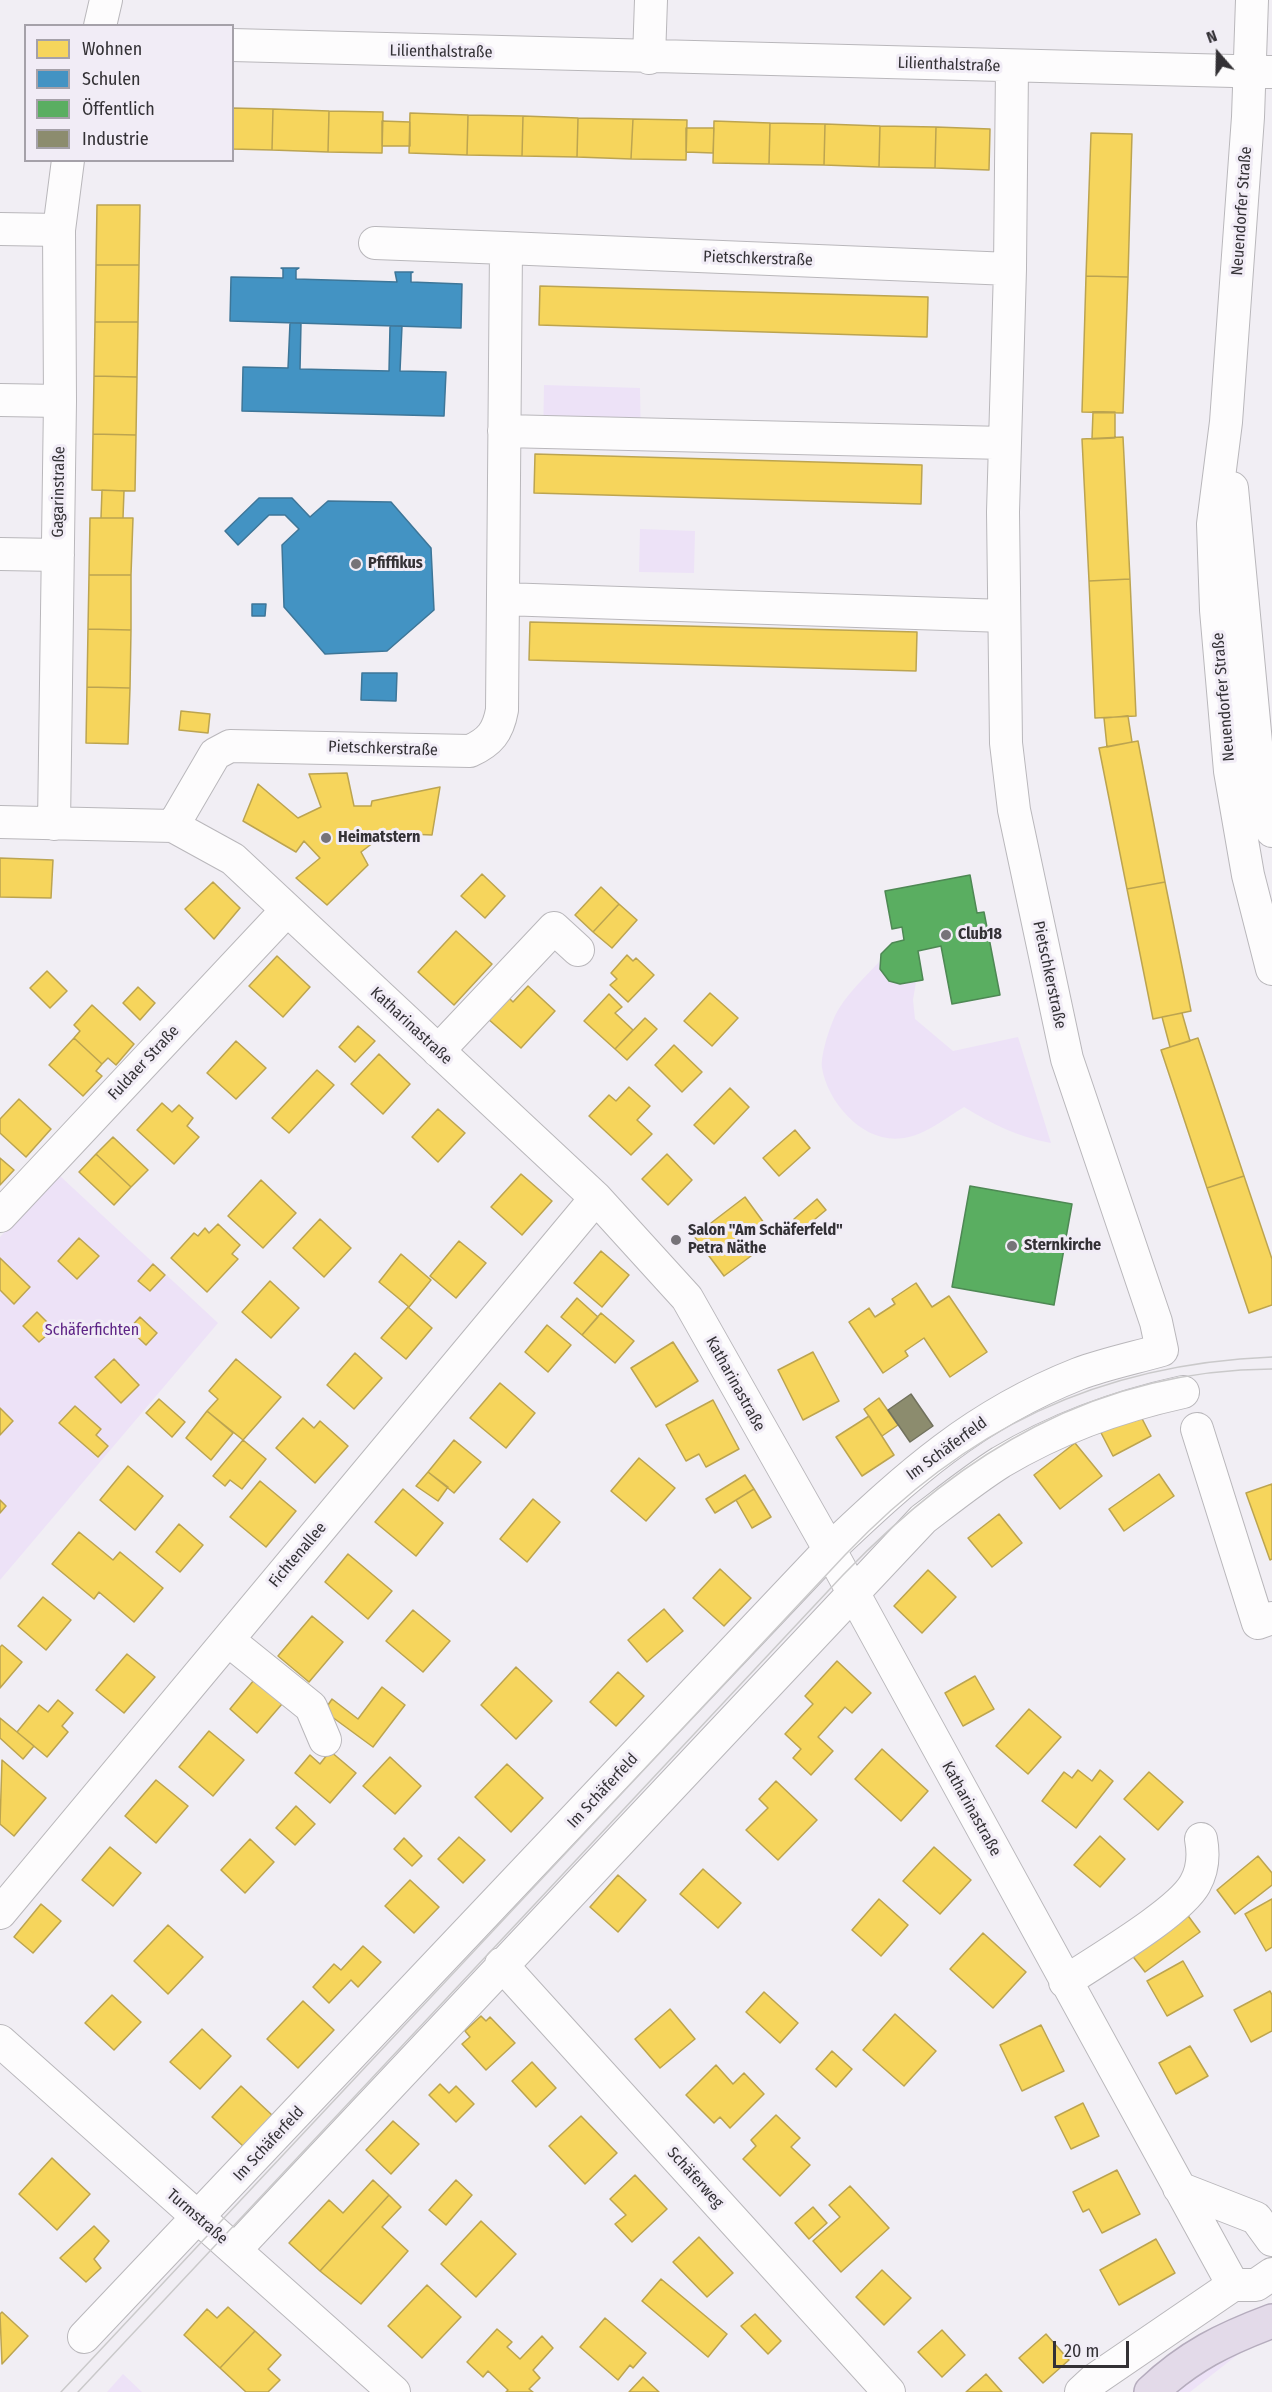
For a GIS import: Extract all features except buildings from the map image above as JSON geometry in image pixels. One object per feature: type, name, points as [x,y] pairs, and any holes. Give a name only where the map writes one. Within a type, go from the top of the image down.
[{"type":"highway","points":[[1151,2392],[1182,2364],[1233,2336],[1272,2321]]},
{"type":"street","points":[[100,24],[106,0]]},
{"type":"street","points":[[649,58],[651,0]]},
{"type":"street","name":"Neuendorfer Straße","points":[[1252,0],[1261,71],[1214,524],[1217,621],[1230,771],[1248,875],[1272,969]]},
{"type":"street","name":"Lilienthalstraße","points":[[234,45],[649,58],[1261,71]]},
{"type":"street","name":"Pietschkerstraße","points":[[1012,67],[1010,269],[1004,443],[1006,743],[1014,810],[1067,1059],[1156,1322]]},
{"type":"street","name":"Gagarinstraße","points":[[54,824],[60,401],[59,230],[68,162]]},
{"type":"street","points":[[0,228],[59,230]]},
{"type":"street","name":"Pietschkerstraße","points":[[375,243],[1010,269]]},
{"type":"street","name":"Pietschkerstraße","points":[[172,826],[216,754],[230,746],[470,751],[483,745],[499,725],[502,710],[506,248]]},
{"type":"street","points":[[0,400],[60,401]]},
{"type":"street","name":"Neuendorfer Straße","points":[[1226,422],[1258,764],[1272,831]]},
{"type":"street","points":[[504,431],[1004,443]]},
{"type":"street","points":[[0,554],[58,555]]},
{"type":"street","points":[[503,599],[1004,616]]},
{"type":"street","name":"Katharinastraße","points":[[0,822],[172,826],[232,859],[596,1198],[687,1298],[829,1550],[1233,2285]]},
{"type":"street","name":"Fuldaer Straße","points":[[0,1216],[287,910]]},
{"type":"street","points":[[438,1051],[554,928],[578,950]]},
{"type":"street","name":"Fichtenallee","points":[[0,1913],[596,1198]]},
{"type":"street","name":"Im Schäferfeld","points":[[84,2337],[199,2219],[829,1550],[901,1482],[980,1422],[1078,1374],[1162,1350],[1156,1322]]},
{"type":"street","points":[[235,2250],[922,1518],[1000,1463],[1082,1420],[1141,1401],[1184,1392]]},
{"type":"street","points":[[1197,1429],[1258,1623],[1272,1618]]},
{"type":"street","points":[[228,1640],[312,1707],[325,1740]]},
{"type":"street","points":[[1065,1982],[1181,1903],[1196,1884],[1204,1857],[1201,1839]]},
{"type":"street","name":"Schäferweg","points":[[501,1964],[889,2392]]},
{"type":"street","name":"Turmstraße","points":[[0,2041],[394,2392]]},
{"type":"street","points":[[1179,2188],[1256,2218],[1272,2240]]},
{"type":"street","points":[[1081,2392],[1094,2380],[1233,2285],[1256,2285],[1272,2274]]},
{"type":"green space","points":[[544,385],[640,388],[641,445],[543,441]]},
{"type":"green space","points":[[640,529],[695,531],[694,573],[639,572]]},
{"type":"green space","points":[[879,962],[888,979],[897,983],[916,982],[913,1000],[915,1019],[953,1051],[1018,1037],[1051,1143],[1006,1129],[964,1107],[927,1130],[904,1138],[890,1138],[876,1135],[862,1128],[840,1108],[826,1082],[822,1068],[825,1046],[840,1007],[853,989]]},
{"type":"green space","name":"Schäferfichten","points":[[59,1175],[218,1323],[0,1580],[0,1237]]},
{"type":"green space","points":[[1241,2352],[1190,2392],[1174,2392],[1194,2371]]},
{"type":"green space","points":[[123,2374],[142,2392],[107,2392]]},
{"type":"tram line","points":[[61,2392],[845,1555],[891,1511],[938,1472],[987,1439],[1038,1411],[1092,1390],[1148,1373],[1208,1362],[1272,1357]]},
{"type":"tram line","points":[[78,2392],[843,1575],[888,1531],[935,1491],[984,1456],[1036,1426],[1090,1402],[1147,1384],[1208,1373],[1272,1369]]},
{"type":"place","name":"Pfiffikus","points":[[356,564]]},
{"type":"place","name":"Heimatstern","points":[[326,838]]},
{"type":"place","name":"Club18","points":[[946,935]]},
{"type":"place","name":"Salon \"Am Schäferfeld\" Petra Näthe","points":[[676,1240]]},
{"type":"place","name":"Sternkirche","points":[[1012,1246]]}]
